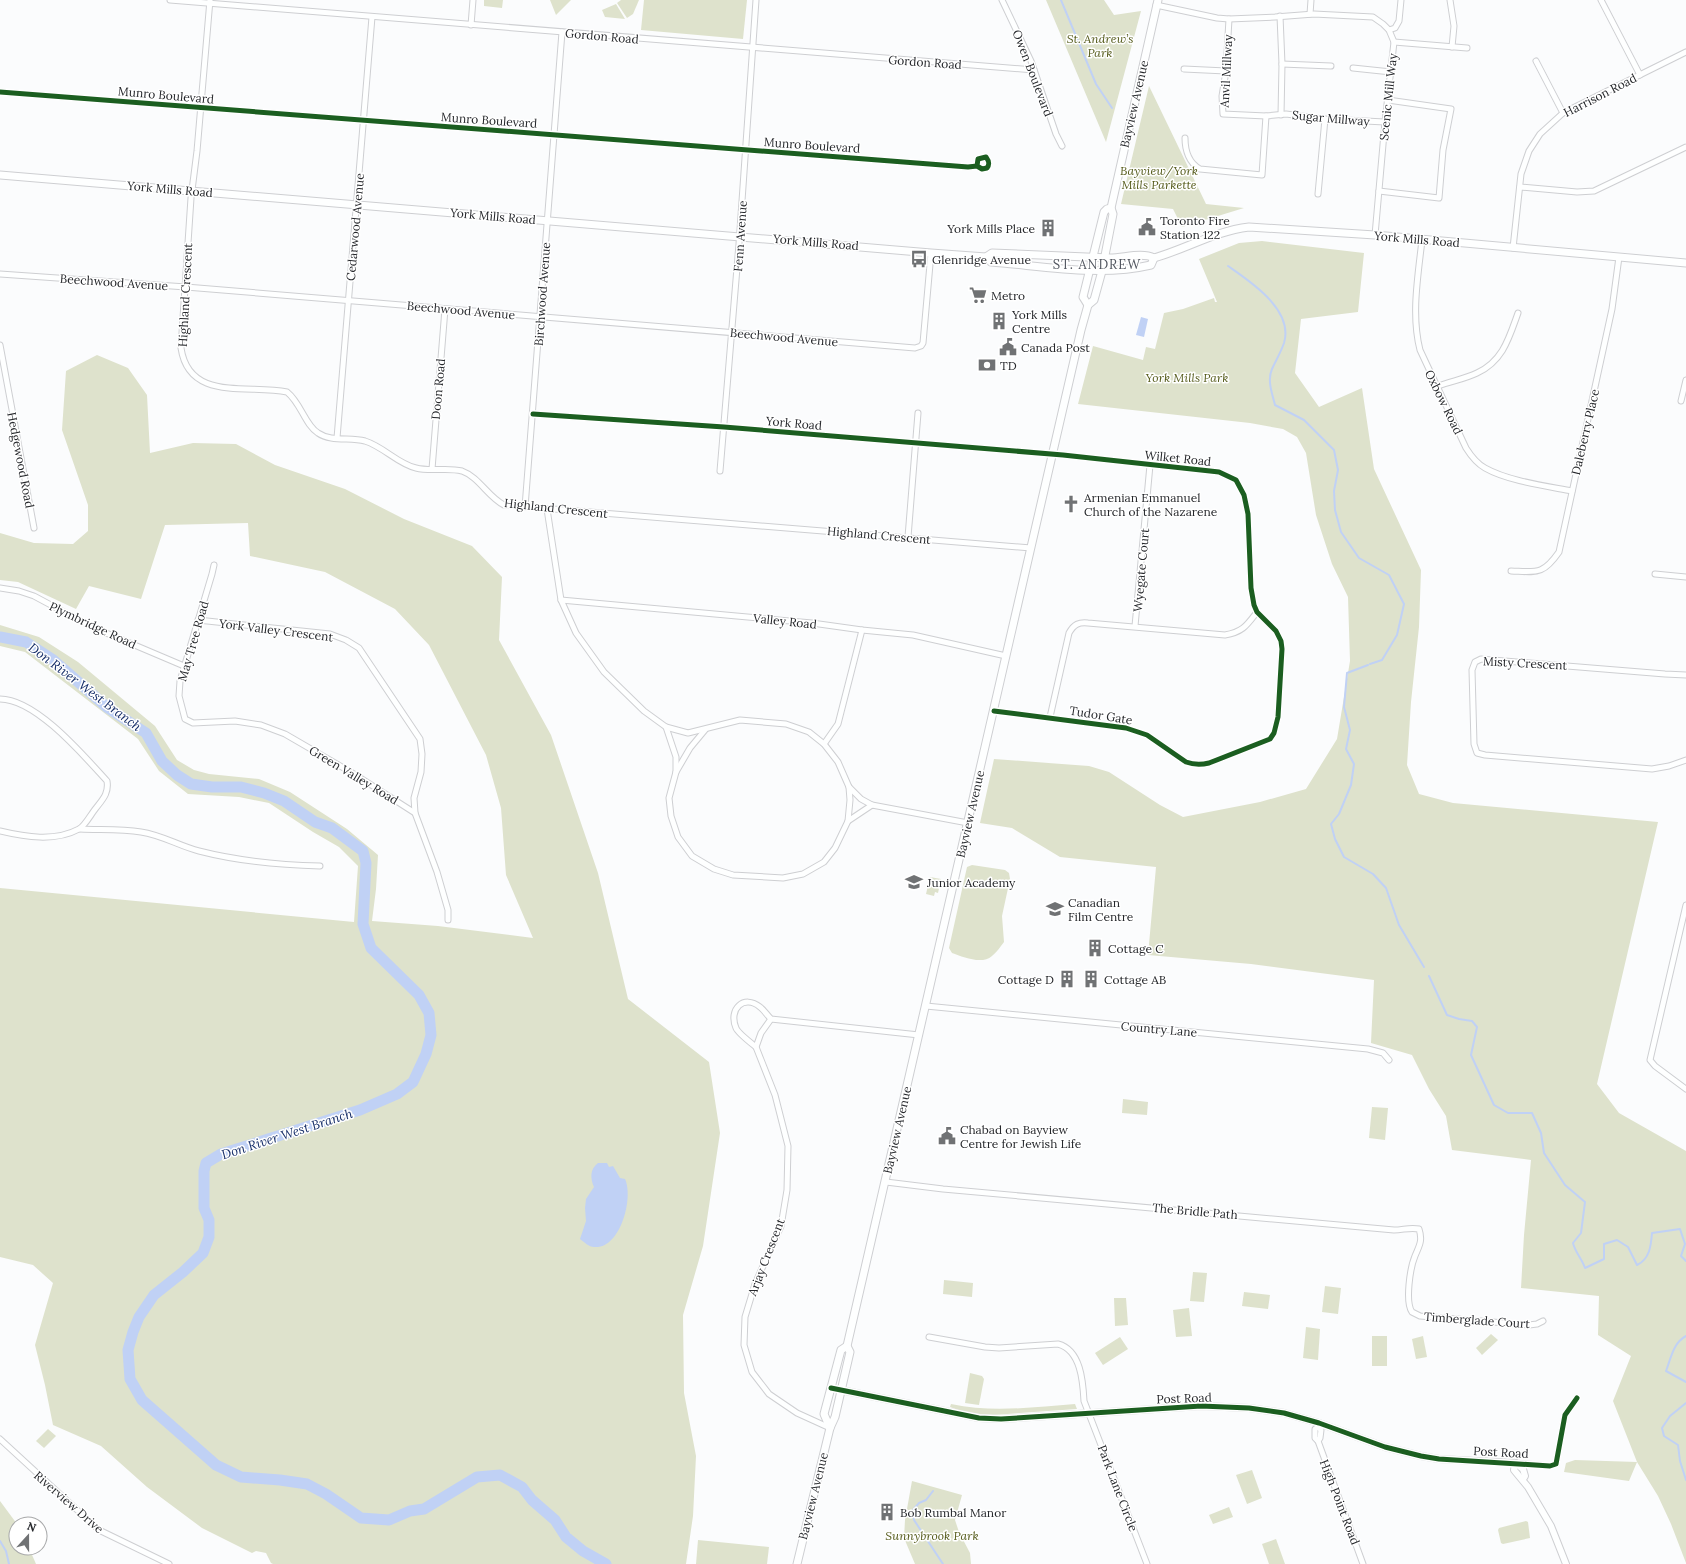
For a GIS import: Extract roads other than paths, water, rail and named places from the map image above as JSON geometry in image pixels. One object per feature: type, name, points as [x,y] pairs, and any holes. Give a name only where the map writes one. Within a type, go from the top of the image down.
[{"type":"main road","name":"Bayview Avenue","points":[[797,1564],[830,1428],[835,1417],[850,1352],[847,1346],[1088,305],[1094,300],[1102,271],[1113,214],[1111,208],[1157,2]]},
{"type":"main road","name":"York Mills Road","points":[[0,175],[986,257],[992,253],[1092,258],[1123,258],[1147,255],[1154,258],[1192,245],[1214,234],[1233,228],[1249,227],[1375,235],[1686,263]]},
{"type":"main road","name":"Bayview Avenue","points":[[1088,305],[1083,297],[1092,258],[1104,212],[1111,208]]},
{"type":"main road","name":"York Mills Road","points":[[986,257],[991,262],[1102,271],[1130,270],[1151,265],[1154,258]]},
{"type":"main road","name":"Bayview Avenue","points":[[830,1428],[824,1414],[841,1350],[847,1346]]},
{"type":"street","name":"Gordon Road","points":[[170,0],[210,1],[372,17],[1034,70]]},
{"type":"street","points":[[471,25],[473,0]]},
{"type":"street","name":"Fenn Avenue","points":[[720,471],[740,236],[756,0]]},
{"type":"street","name":"Owen Boulevard","points":[[1002,0],[1016,27],[1034,70],[1056,134],[1062,146]]},
{"type":"street","points":[[1310,0],[1310,14]]},
{"type":"street","points":[[1157,2],[1217,18],[1229,19],[1310,14],[1373,18],[1389,30],[1395,28],[1399,21],[1400,0]]},
{"type":"street","points":[[1450,0],[1454,26],[1452,47]]},
{"type":"street","points":[[1601,0],[1640,75]]},
{"type":"street","name":"Highland Crescent","points":[[210,1],[192,190],[181,348],[184,364],[190,373],[203,383],[220,387],[287,392],[293,397],[316,432],[324,437],[364,441],[376,445],[416,468],[454,470],[466,473],[504,505],[1031,548]]},
{"type":"street","name":"Sugar Millway","points":[[1280,16],[1282,64],[1281,115],[1292,114],[1325,119],[1385,122]]},
{"type":"street","name":"Cedarwood Avenue","points":[[337,438],[372,17]]},
{"type":"street","name":"Anvil Millway","points":[[1229,19],[1226,71],[1222,96],[1223,114],[1266,116],[1281,115]]},
{"type":"street","name":"Scenic Mill Way","points":[[1375,235],[1394,42],[1389,30]]},
{"type":"street","name":"Birchwood Avenue","points":[[525,507],[562,32]]},
{"type":"street","points":[[1394,42],[1467,48]]},
{"type":"street","name":"Harrison Road","points":[[1513,248],[1524,162],[1529,151],[1544,130],[1563,113],[1686,52]]},
{"type":"street","points":[[1536,61],[1563,113]]},
{"type":"street","points":[[1282,64],[1331,66]]},
{"type":"street","points":[[1353,68],[1391,72]]},
{"type":"street","points":[[1184,69],[1226,71]]},
{"type":"street","name":"Munro Boulevard","points":[[0,92],[968,167],[977,166]]},
{"type":"street","points":[[1379,190],[1439,198],[1443,150],[1451,109],[1388,100]]},
{"type":"street","points":[[1185,138],[1188,156],[1193,164],[1199,168],[1262,175],[1266,116]]},
{"type":"street","points":[[1318,194],[1325,119]]},
{"type":"street","points":[[1520,186],[1577,192],[1594,191],[1686,147]]},
{"type":"street","name":"Oxbow Road","points":[[1422,240],[1415,320],[1416,335],[1420,350],[1466,448],[1478,464],[1484,468],[1506,476],[1572,491]]},
{"type":"street","name":"Beechwood Avenue","points":[[0,274],[186,287],[540,318],[732,332],[916,348],[921,346],[924,342],[932,252]]},
{"type":"street","name":"Daleberry Place","points":[[1511,571],[1536,572],[1549,565],[1559,552],[1612,309],[1619,257]]},
{"type":"street","name":"Doon Road","points":[[432,469],[445,309]]},
{"type":"street","points":[[1438,386],[1477,373],[1495,361],[1507,346],[1518,313]]},
{"type":"street","name":"Hedgewood Road","points":[[0,345],[34,528]]},
{"type":"street","points":[[1681,401],[1686,380]]},
{"type":"street","points":[[908,537],[918,413]]},
{"type":"street","name":"York Road","points":[[533,414],[724,427],[1053,454]]},
{"type":"street","name":"Wilket Road","points":[[1053,454],[1219,472],[1236,480],[1244,495],[1248,514],[1251,588],[1257,612]]},
{"type":"street","name":"Wyegate Court","points":[[1135,626],[1150,465]]},
{"type":"street","points":[[547,509],[561,600],[576,633],[604,672],[644,711],[666,728],[688,733],[705,730],[740,720],[786,724],[809,732],[824,744],[838,762],[848,787],[850,800],[848,821],[835,848],[824,862],[804,874],[783,878],[733,875],[714,869],[692,856],[678,837],[671,816],[669,798],[676,772],[676,757],[666,728]]},
{"type":"street","name":"May Tree Road","points":[[186,718],[179,696],[180,681],[214,565]]},
{"type":"street","points":[[1655,574],[1686,577]]},
{"type":"street","name":"Plymbridge Road","points":[[0,588],[19,591],[34,596],[92,627],[184,666]]},
{"type":"street","name":"Valley Road","points":[[561,600],[812,623],[919,636],[1006,656]]},
{"type":"street","points":[[1050,717],[1067,640],[1072,627],[1082,622],[1225,635],[1244,628],[1257,612]]},
{"type":"street","name":"Tudor Gate","points":[[994,711],[1117,726],[1137,732],[1156,741],[1186,762],[1192,764],[1209,763],[1270,739],[1276,726],[1278,717],[1282,649],[1276,631],[1257,612]]},
{"type":"street","name":"York Valley Crescent","points":[[198,620],[330,634],[346,640],[359,648],[420,739],[422,754],[421,772],[414,798],[415,813]]},
{"type":"street","points":[[824,744],[838,724],[862,630]]},
{"type":"street","name":"Misty Crescent","points":[[1686,674],[1665,674],[1481,659],[1475,662],[1472,670],[1474,744],[1477,753],[1485,755],[1652,769],[1669,766],[1686,760]]},
{"type":"street","points":[[0,699],[5,699],[26,707],[48,721],[107,781],[108,788],[106,796],[80,829]]},
{"type":"street","name":"Green Valley Road","points":[[186,718],[193,723],[235,721],[261,725],[285,734],[354,774],[415,813]]},
{"type":"street","points":[[676,772],[690,748],[705,730]]},
{"type":"street","points":[[848,787],[861,799],[872,805],[968,823]]},
{"type":"street","points":[[848,821],[872,805]]},
{"type":"street","points":[[415,813],[448,910],[448,920]]},
{"type":"street","points":[[0,830],[38,838],[66,834],[80,829],[118,829],[161,836],[197,851],[219,856],[298,866],[320,866]]},
{"type":"street","points":[[1686,905],[1683,927],[1650,1060],[1655,1066],[1686,1089]]},
{"type":"street","name":"Arjay Crescent","points":[[771,1019],[760,1007],[751,1003],[743,1003],[738,1006],[734,1012],[737,1030],[756,1047],[775,1095],[788,1146],[787,1190],[780,1226],[755,1284],[745,1317],[744,1345],[752,1372],[769,1394],[797,1413],[830,1428]]},
{"type":"street","name":"Country Lane","points":[[926,1006],[1368,1049],[1383,1053],[1390,1060]]},
{"type":"street","points":[[756,1047],[762,1033],[771,1019],[919,1035]]},
{"type":"street","name":"The Bridle Path","points":[[886,1182],[943,1189],[1394,1230],[1405,1230],[1411,1227],[1419,1229],[1421,1237],[1411,1273],[1408,1305],[1412,1312]]},
{"type":"street","name":"Timberglade Court","points":[[1412,1312],[1420,1316],[1529,1325],[1537,1324],[1543,1321]]},
{"type":"street","name":"Park Lane Circle","points":[[929,1337],[999,1348],[1054,1344],[1064,1346],[1079,1366],[1083,1378],[1084,1401],[1147,1564]]},
{"type":"street","name":"Post Road","points":[[831,1388],[979,1418],[1001,1419],[1201,1406],[1249,1408],[1284,1413],[1385,1447],[1421,1456],[1439,1459],[1550,1466],[1556,1464],[1565,1415],[1577,1398]]},
{"type":"street","name":"High Point Road","points":[[1319,1425],[1315,1429],[1315,1438],[1318,1441],[1363,1564]]},
{"type":"street","name":"Riverview Drive","points":[[0,1439],[99,1530],[169,1564]]},
{"type":"street","points":[[1515,1463],[1523,1469],[1525,1476],[1523,1479],[1551,1526],[1566,1564]]},
{"type":"water","points":[[1141,317],[1148,319],[1144,337],[1136,335]]},
{"type":"water","points":[[598,1163],[607,1163],[609,1167],[613,1166],[620,1178],[625,1179],[628,1198],[623,1221],[618,1232],[603,1246],[592,1247],[580,1239],[586,1221],[586,1199],[594,1187],[591,1177],[592,1171]]},
{"type":"waterway","points":[[1061,0],[1096,84],[1112,108]]},
{"type":"waterway","points":[[1228,266],[1248,280],[1268,298],[1277,308],[1283,319],[1285,331],[1284,343],[1272,369],[1270,378],[1270,387],[1275,405],[1304,420],[1334,450],[1338,470],[1334,491],[1335,510],[1341,532],[1359,558],[1389,575],[1404,604],[1397,635],[1382,660],[1370,664]]},
{"type":"waterway","name":"Don River West Branch","points":[[0,637],[26,642],[52,659],[108,708],[146,733],[162,761],[177,775],[191,784],[212,787],[241,787],[264,793],[284,801],[315,822],[332,828],[363,851],[366,863],[363,924],[371,948],[419,995],[429,1013],[431,1035],[426,1054],[413,1082],[397,1094],[360,1110],[221,1154],[206,1163],[204,1171],[204,1208],[209,1220],[209,1237],[203,1253],[183,1272],[154,1295],[139,1317],[128,1350],[130,1379],[142,1400],[216,1465],[241,1477],[307,1484],[326,1494],[361,1518],[389,1520],[410,1511],[424,1509],[477,1477],[500,1475],[522,1487],[532,1500],[555,1520],[566,1537],[583,1551],[606,1564]]},
{"type":"waterway","points":[[1368,665],[1347,673],[1344,707],[1350,730],[1346,749],[1354,764],[1351,785],[1339,814],[1331,824],[1335,839],[1344,857],[1373,874],[1386,888],[1399,925],[1424,967]]},
{"type":"waterway","points":[[1429,976],[1447,1015],[1472,1021],[1477,1027],[1471,1055],[1494,1105],[1508,1113],[1532,1113],[1541,1133],[1544,1153],[1565,1185],[1585,1202],[1581,1233],[1573,1243],[1585,1268],[1604,1259],[1604,1244],[1617,1240],[1628,1247],[1637,1265],[1645,1259],[1649,1251],[1652,1233],[1680,1229],[1685,1244],[1681,1256],[1686,1261]]},
{"type":"waterway","points":[[1686,1336],[1675,1347],[1666,1371],[1686,1382]]},
{"type":"waterway","points":[[1686,1403],[1670,1416],[1662,1428],[1664,1436],[1678,1445],[1680,1461],[1686,1480]]},
{"type":"waterway","points":[[933,1491],[926,1500],[919,1503],[913,1510],[914,1520],[943,1564]]},
{"type":"waterway","points":[[0,1541],[6,1551],[9,1564]]},
{"type":"place","name":"Toronto Fire Station 122","points":[[1147,227]]},
{"type":"place","name":"York Mills Place","points":[[1048,228]]},
{"type":"place","name":"Glenridge Avenue","points":[[919,259]]},
{"type":"place","name":"Metro","points":[[978,295]]},
{"type":"place","name":"York Mills Centre","points":[[999,321]]},
{"type":"place","name":"Canada Post","points":[[1008,347]]},
{"type":"place","name":"TD","points":[[987,365]]},
{"type":"place","name":"Armenian Emmanuel Church of the Nazarene","points":[[1071,504]]},
{"type":"place","name":"Junior Academy","points":[[914,882]]},
{"type":"place","name":"Canadian Film Centre","points":[[1055,909]]},
{"type":"place","name":"Cottage C","points":[[1095,948]]},
{"type":"place","name":"Cottage D","points":[[1067,979]]},
{"type":"place","name":"Cottage AB","points":[[1091,979]]},
{"type":"place","name":"Chabad on Bayview Centre for Jewish Life","points":[[947,1136]]},
{"type":"place","name":"Bob Rumbal Manor","points":[[887,1512]]},
{"type":"district","name":"ST. ANDREW","points":[[1097,264]]},
{"type":"park label","name":"St. Andrew’s Park","points":[[1100,45]]},
{"type":"park label","name":"Bayview/York Mills Parkette","points":[[1159,177]]},
{"type":"park label","name":"York Mills Park","points":[[1187,377]]},
{"type":"park label","name":"Sunnybrook Park","points":[[932,1535]]}]
